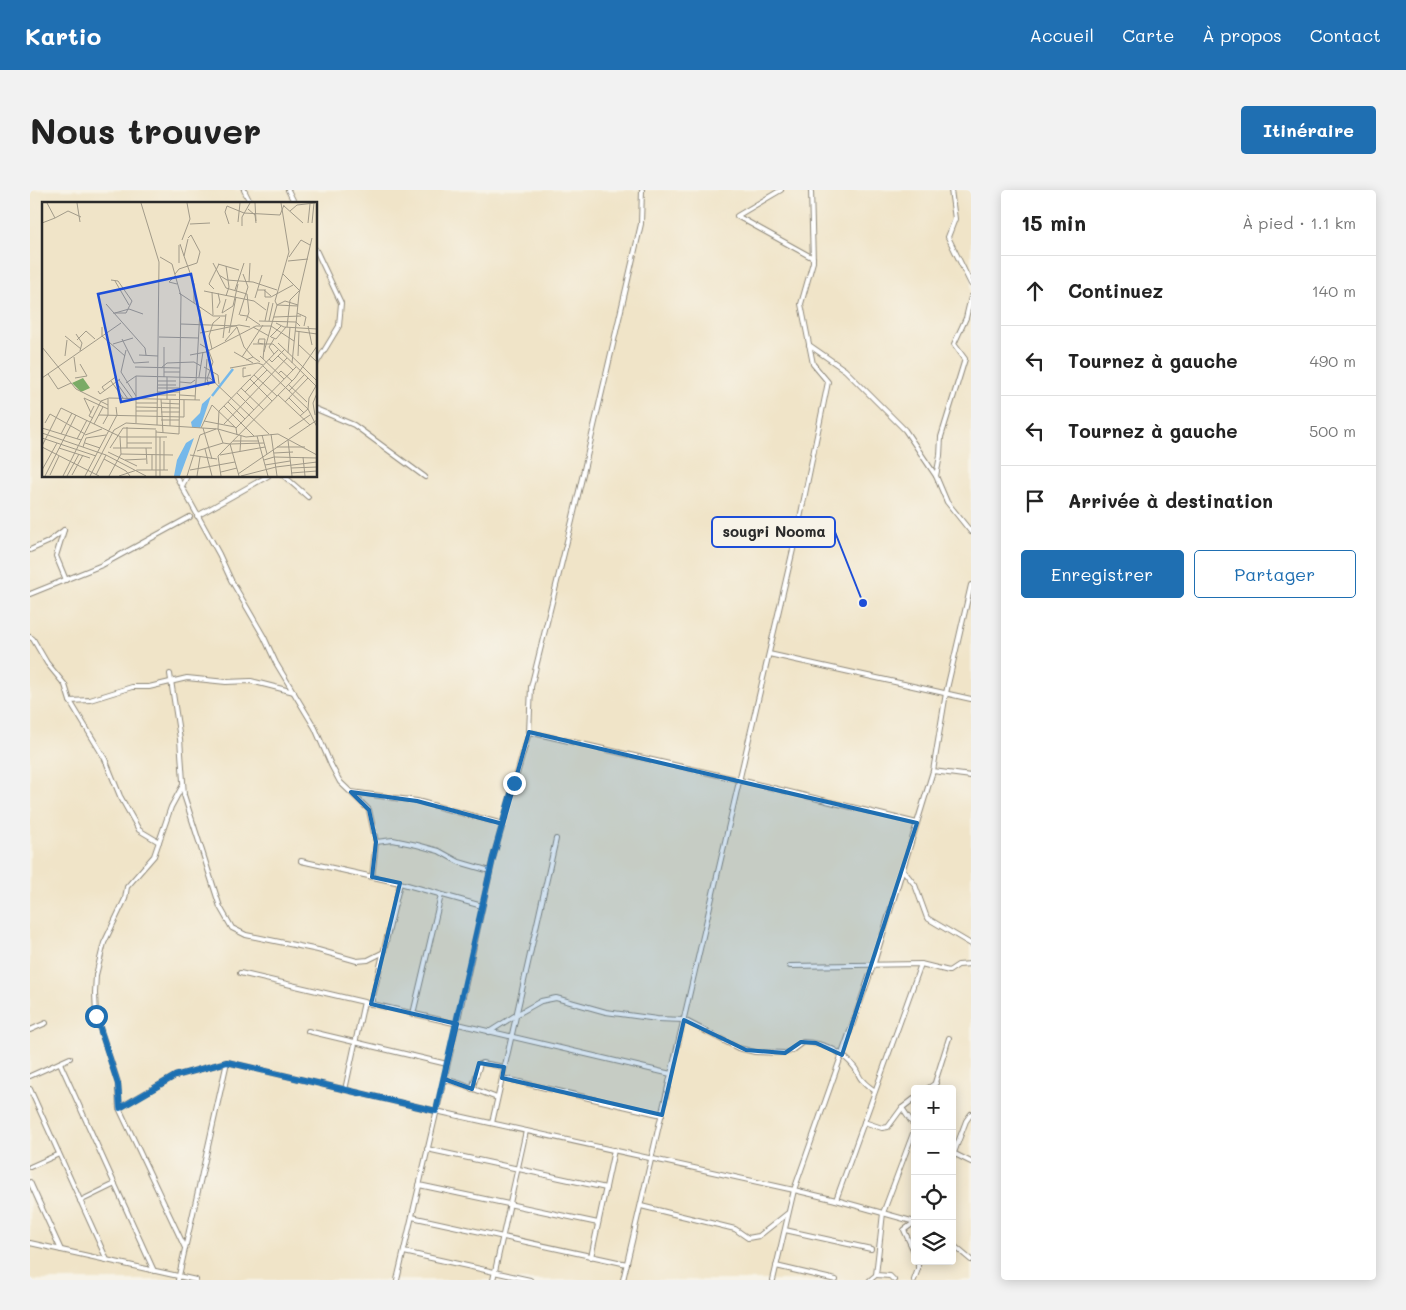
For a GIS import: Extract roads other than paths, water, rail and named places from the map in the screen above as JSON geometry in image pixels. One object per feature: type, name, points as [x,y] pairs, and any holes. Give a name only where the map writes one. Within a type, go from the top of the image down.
[{"type":"street","points":[[244,190],[250,202]]},
{"type":"street","points":[[288,190],[293,202]]},
{"type":"street","points":[[397,1280],[448,1064],[490,871],[528,732],[531,687],[572,521],[641,224],[642,190]]},
{"type":"street","points":[[781,190],[737,216],[813,258]]},
{"type":"street","points":[[623,1280],[798,528],[828,382],[813,364],[801,304],[813,258],[811,190]]},
{"type":"street","points":[[951,190],[955,219],[948,237],[971,284]]},
{"type":"street","points":[[318,254],[341,303],[339,326],[318,361]]},
{"type":"street","points":[[936,476],[941,437],[965,359],[954,344],[968,319],[971,296]]},
{"type":"street","points":[[809,345],[845,370],[905,430],[936,476],[947,502],[971,532]]},
{"type":"street","points":[[318,350],[323,352]]},
{"type":"street","points":[[318,409],[354,425],[425,477]]},
{"type":"street","points":[[177,478],[219,554],[231,580],[264,636],[276,663],[315,728],[340,782],[369,810],[376,842],[372,877]]},
{"type":"street","points":[[182,486],[186,478]]},
{"type":"street","points":[[197,516],[264,478]]},
{"type":"street","points":[[286,478],[308,497]]},
{"type":"street","points":[[30,594],[102,565],[190,517]]},
{"type":"street","points":[[30,550],[48,542],[64,530],[56,556],[66,580]]},
{"type":"street","points":[[773,1280],[794,1190],[874,964],[933,771],[946,693],[971,585]]},
{"type":"street","points":[[30,636],[47,663],[65,685],[70,701],[105,759],[120,796],[139,830],[159,842]]},
{"type":"street","points":[[769,654],[971,700]]},
{"type":"street","points":[[170,674],[180,739],[184,795],[220,907],[232,928],[246,935],[318,950],[357,961],[368,960],[384,952]]},
{"type":"street","points":[[70,701],[90,700],[132,687],[149,687],[187,678],[226,682],[251,681],[294,692]]},
{"type":"street","points":[[528,732],[740,780],[917,823]]},
{"type":"street","points":[[933,771],[971,776]]},
{"type":"street","points":[[183,785],[171,807],[154,856],[128,887],[125,899],[104,943],[96,975],[94,993],[96,1016],[118,1084],[120,1108],[185,1248]]},
{"type":"street","points":[[350,792],[417,801],[504,824]]},
{"type":"street","points":[[492,1123],[556,839]]},
{"type":"street","points":[[376,842],[393,840],[417,845],[439,851],[459,862],[490,871]]},
{"type":"street","points":[[301,861],[400,883],[482,906]]},
{"type":"street","points":[[902,870],[915,886],[927,918],[971,944]]},
{"type":"street","points":[[371,1004],[400,883]]},
{"type":"street","points":[[413,1014],[441,895]]},
{"type":"street","points":[[836,1200],[921,964]]},
{"type":"street","points":[[790,966],[921,964],[949,971],[958,965],[971,964]]},
{"type":"street","points":[[240,973],[671,1074]]},
{"type":"street","points":[[489,1032],[541,1001],[556,998],[606,1012],[657,1020],[684,1020],[738,1048],[746,1050],[785,1053],[803,1042],[822,1045],[842,1055],[854,1067],[862,1080],[875,1092]]},
{"type":"street","points":[[345,1090],[364,1002]]},
{"type":"street","points":[[30,1030],[46,1024]]},
{"type":"street","points":[[308,1031],[448,1064]]},
{"type":"street","points":[[933,1085],[936,1083],[949,1038]]},
{"type":"street","points":[[30,1076],[70,1058]]},
{"type":"street","points":[[60,1062],[154,1271]]},
{"type":"street","points":[[120,1108],[175,1076],[227,1062],[436,1111],[794,1190],[911,1221]]},
{"type":"street","points":[[179,1278],[227,1062]]},
{"type":"street","points":[[472,1089],[480,1064],[504,1067]]},
{"type":"street","points":[[502,1078],[662,1114]]},
{"type":"street","points":[[444,1079],[497,1098]]},
{"type":"street","points":[[30,1089],[107,1260]]},
{"type":"street","points":[[864,1122],[882,1128],[888,1127],[902,1108],[911,1101]]},
{"type":"street","points":[[902,1108],[911,1122]]},
{"type":"street","points":[[956,1146],[966,1121],[971,1114]]},
{"type":"street","points":[[870,1280],[876,1275],[883,1213],[914,1130]]},
{"type":"street","points":[[493,1280],[526,1131]]},
{"type":"street","points":[[427,1149],[606,1188]]},
{"type":"street","points":[[591,1257],[614,1150]]},
{"type":"street","points":[[30,1167],[59,1154]]},
{"type":"street","points":[[956,1155],[971,1162]]},
{"type":"street","points":[[30,1182],[60,1250]]},
{"type":"street","points":[[80,1201],[115,1184]]},
{"type":"street","points":[[419,1185],[598,1223]]},
{"type":"street","points":[[641,1206],[734,1229],[748,1238],[759,1236],[788,1213]]},
{"type":"street","points":[[412,1217],[627,1264]]},
{"type":"street","points":[[911,1225],[904,1230],[911,1245]]},
{"type":"street","points":[[785,1230],[871,1249]]},
{"type":"street","points":[[30,1243],[179,1278],[196,1280]]},
{"type":"street","points":[[956,1247],[971,1260]]},
{"type":"street","points":[[404,1252],[530,1280]]},
{"type":"street","points":[[914,1280],[918,1265]]},
{"type":"street","points":[[776,1266],[836,1280]]},
{"type":"street","points":[[876,1275],[890,1276],[894,1280]]},
{"type":"place","name":"sougri Nooma","points":[[863,603]]}]
